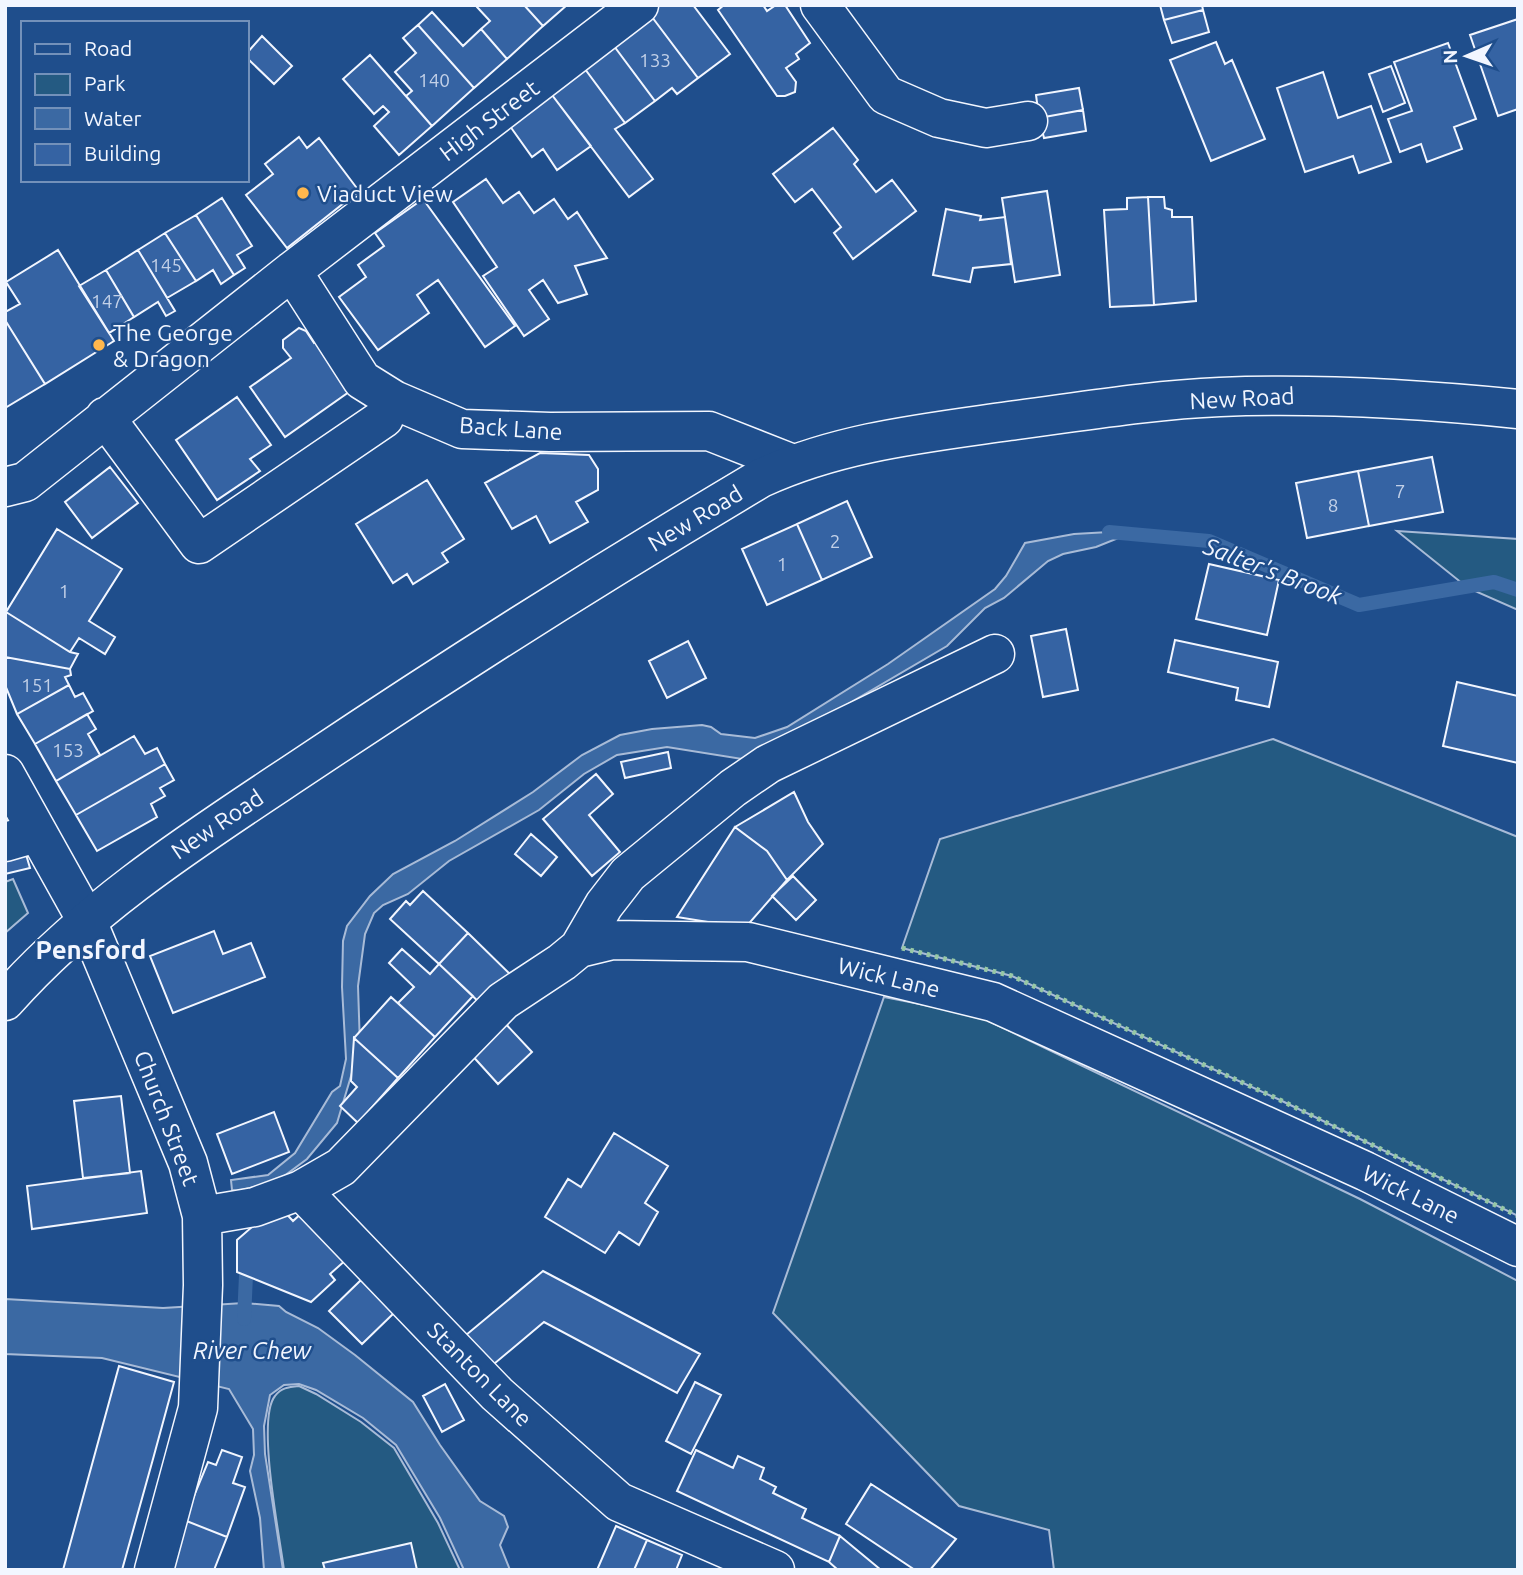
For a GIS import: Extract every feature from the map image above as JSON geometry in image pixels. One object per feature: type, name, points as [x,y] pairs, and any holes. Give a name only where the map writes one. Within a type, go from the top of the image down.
[{"type":"main road","name":"High Street","points":[[15,485],[639,5]]},
{"type":"main road","points":[[820,5],[886,95],[939,118],[986,128],[1028,121]]},
{"type":"main road","name":"Back Lane","points":[[292,271],[362,380],[394,400],[462,429],[550,432],[709,431],[793,464]]},
{"type":"main road","name":"New Road","points":[[5,1001],[53,951],[162,861],[579,588],[761,478],[793,464],[828,453],[919,433],[1107,408],[1218,397],[1356,395],[1518,409]]},
{"type":"main road","points":[[105,417],[199,544],[384,418]]},
{"type":"main road","points":[[5,517],[15,485]]},
{"type":"main road","points":[[579,948],[604,905],[628,874],[768,764],[995,654]]},
{"type":"main road","points":[[5,774],[21,837],[87,921]]},
{"type":"main road","name":"Church Street","points":[[87,921],[188,1163],[202,1216],[203,1285],[198,1408],[154,1570]]},
{"type":"main road","name":"Wick Lane","points":[[301,1189],[341,1167],[503,1001],[579,948],[612,940],[748,942],[993,1002],[1365,1171],[1518,1247]]},
{"type":"main road","points":[[202,1216],[255,1207],[301,1189]]},
{"type":"main road","name":"Stanton Lane","points":[[301,1189],[496,1394],[619,1502],[775,1570]]},
{"type":"green space","points":[[1397,531],[1518,539],[1518,610],[1468,588]]},
{"type":"green space","points":[[1273,739],[1518,837],[1518,1216],[1280,1100],[1012,976],[902,948],[940,839]]},
{"type":"green space","points":[[13,879],[28,913],[5,933],[5,882]]},
{"type":"green space","points":[[884,997],[976,1015],[1360,1199],[1518,1281],[1518,1570],[1054,1570],[1049,1530],[959,1506],[773,1313]]},
{"type":"green space","points":[[299,1386],[361,1422],[394,1448],[438,1523],[460,1570],[284,1570],[271,1480],[268,1428],[270,1409],[275,1396],[285,1388]]},
{"type":"water","points":[[1109,532],[1121,537],[1048,561],[1004,598],[985,608],[947,646],[783,742],[742,759],[667,747],[617,755],[584,774],[539,810],[449,861],[408,894],[383,905],[374,913],[365,934],[358,986],[360,1046],[337,1123],[307,1159],[276,1182],[232,1190],[231,1180],[268,1175],[295,1153],[332,1092],[340,1086],[346,1059],[342,987],[343,941],[347,926],[370,896],[393,874],[455,841],[533,792],[582,755],[620,735],[702,725],[721,734],[755,738],[787,727],[888,664],[995,589],[1006,576],[1025,543],[1074,534]]},
{"type":"water","name":"River Chew","points":[[5,1299],[163,1308],[244,1303],[279,1306],[318,1328],[413,1402],[480,1501],[504,1516],[508,1527],[500,1545],[510,1570],[464,1570],[440,1518],[396,1445],[363,1418],[316,1390],[299,1384],[284,1385],[270,1395],[264,1426],[265,1454],[283,1570],[264,1570],[260,1518],[250,1471],[254,1455],[253,1429],[229,1389],[102,1358],[5,1354]]},
{"type":"building","points":[[478,5],[524,5],[543,26],[507,59],[481,29],[490,21]]},
{"type":"building","points":[[524,5],[567,5],[543,26]]},
{"type":"building","points":[[659,5],[693,5],[730,54],[698,78],[649,13]]},
{"type":"building","points":[[724,5],[763,5],[767,11],[776,5],[785,5],[810,43],[796,54],[799,59],[786,68],[796,82],[795,92],[777,96],[718,10]]},
{"type":"building","points":[[1160,5],[1202,5],[1203,10],[1164,20]]},
{"type":"building","points":[[1203,10],[1209,32],[1172,43],[1164,20]]},
{"type":"building","points":[[432,12],[463,46],[481,29],[507,59],[474,88],[418,25]]},
{"type":"building","points":[[649,13],[698,78],[677,94],[672,88],[655,101],[611,42]]},
{"type":"building","points":[[1518,19],[1518,109],[1498,116],[1470,35]]},
{"type":"building","points":[[418,25],[474,88],[432,126],[406,96],[412,91],[395,72],[416,53],[403,38]]},
{"type":"building","points":[[262,36],[292,66],[274,84],[248,59],[248,52]]},
{"type":"building","points":[[611,42],[655,101],[625,123],[582,65]]},
{"type":"building","points":[[1216,42],[1225,64],[1232,60],[1265,139],[1211,161],[1170,60]]},
{"type":"building","points":[[1448,43],[1476,119],[1454,127],[1462,149],[1427,162],[1421,144],[1400,152],[1388,119],[1412,111],[1394,62]]},
{"type":"building","points":[[370,55],[432,126],[399,155],[374,126],[389,112],[383,106],[374,114],[343,79]]},
{"type":"building","points":[[582,65],[625,123],[615,129],[653,179],[629,197],[549,91]]},
{"type":"building","points":[[1391,66],[1405,103],[1383,112],[1369,74]]},
{"type":"building","points":[[1323,72],[1338,118],[1371,106],[1391,162],[1359,173],[1353,156],[1305,172],[1277,88]]},
{"type":"building","points":[[1079,88],[1083,110],[1039,118],[1036,95]]},
{"type":"building","points":[[549,91],[591,146],[557,170],[543,149],[532,157],[507,122]]},
{"type":"building","points":[[1083,110],[1086,131],[1044,138],[1039,118]]},
{"type":"building","points":[[833,128],[858,160],[854,164],[876,192],[892,180],[916,211],[853,259],[834,233],[841,227],[812,189],[795,202],[773,174]]},
{"type":"building","name":"Viaduct View","points":[[299,137],[307,148],[319,138],[359,191],[287,248],[246,195],[273,174],[265,164]]},
{"type":"building","points":[[486,179],[503,203],[519,192],[534,213],[554,199],[568,219],[577,212],[607,258],[575,266],[587,294],[558,303],[543,280],[529,290],[549,319],[524,336],[483,276],[497,267],[453,202]]},
{"type":"building","points":[[1047,191],[1060,275],[1015,282],[1002,198]]},
{"type":"building","points":[[1148,197],[1154,305],[1110,307],[1104,210],[1127,209],[1127,198]]},
{"type":"building","points":[[1148,197],[1164,197],[1165,208],[1172,210],[1172,217],[1192,217],[1196,301],[1154,305]]},
{"type":"building","points":[[222,198],[252,246],[237,255],[245,268],[234,275],[196,215]]},
{"type":"building","points":[[423,199],[515,326],[485,347],[438,280],[417,295],[429,313],[378,350],[339,297],[366,277],[358,265],[384,246],[375,233]]},
{"type":"building","points":[[946,209],[981,216],[980,220],[1005,217],[1011,264],[973,268],[970,282],[933,275]]},
{"type":"building","points":[[196,215],[234,275],[221,284],[213,270],[196,281],[165,233]]},
{"type":"building","points":[[165,233],[196,281],[167,298],[138,250]]},
{"type":"building","points":[[58,250],[114,341],[45,384],[5,320],[5,312],[20,304],[6,282]]},
{"type":"building","points":[[138,250],[175,311],[166,316],[158,302],[134,317],[106,270]]},
{"type":"building","points":[[106,270],[134,317],[109,333],[79,286]]},
{"type":"building","points":[[5,320],[45,384],[5,408]]},
{"type":"building","points":[[299,328],[306,331],[314,343],[322,338],[356,387],[285,437],[250,387],[291,358],[283,348],[283,340]]},
{"type":"building","points":[[237,397],[271,445],[250,459],[260,471],[217,500],[176,440]]},
{"type":"building","points":[[540,453],[589,455],[598,469],[598,490],[576,502],[588,522],[550,543],[536,516],[512,529],[485,483]]},
{"type":"building","points":[[1432,457],[1443,512],[1369,526],[1358,471]]},
{"type":"building","points":[[110,467],[138,503],[92,538],[65,502]]},
{"type":"building","points":[[1358,471],[1369,526],[1307,538],[1296,483]]},
{"type":"building","points":[[427,480],[464,539],[442,553],[448,562],[413,584],[407,574],[393,583],[356,524]]},
{"type":"building","points":[[847,501],[872,557],[822,580],[797,524]]},
{"type":"building","points":[[797,524],[822,580],[767,605],[742,549]]},
{"type":"building","points":[[57,529],[122,569],[89,621],[115,637],[105,654],[79,638],[70,652],[6,612]]},
{"type":"building","points":[[1209,564],[1279,580],[1267,635],[1196,619]]},
{"type":"building","points":[[6,612],[70,652],[78,654],[70,669],[5,657]]},
{"type":"building","points":[[1066,629],[1078,690],[1043,697],[1031,636]]},
{"type":"building","points":[[1175,640],[1278,662],[1269,707],[1236,700],[1238,688],[1168,672]]},
{"type":"building","points":[[688,641],[706,678],[667,698],[649,661]]},
{"type":"building","points":[[5,657],[70,669],[71,675],[65,677],[69,685],[17,714],[5,685]]},
{"type":"building","points":[[1457,682],[1518,696],[1518,763],[1443,746]]},
{"type":"building","points":[[69,685],[75,697],[83,693],[93,711],[35,744],[17,714]]},
{"type":"building","points":[[87,714],[96,729],[88,734],[100,755],[56,781],[35,744]]},
{"type":"building","points":[[134,736],[145,754],[157,748],[165,764],[76,815],[56,781]]},
{"type":"building","points":[[668,752],[671,768],[625,778],[621,762]]},
{"type":"building","points":[[165,764],[174,780],[160,788],[165,796],[151,804],[157,817],[97,851],[76,815]]},
{"type":"building","points":[[596,774],[613,794],[589,815],[620,852],[592,876],[543,819]]},
{"type":"building","points":[[794,792],[808,822],[823,844],[787,880],[767,851],[735,827]]},
{"type":"building","points":[[735,827],[767,851],[787,880],[745,928],[677,917]]},
{"type":"building","points":[[531,834],[557,857],[541,876],[515,854]]},
{"type":"building","points":[[25,851],[30,868],[5,874],[5,856]]},
{"type":"building","points":[[793,876],[816,900],[796,920],[772,896]]},
{"type":"building","points":[[423,891],[468,933],[439,964],[390,919],[406,901],[410,905]]},
{"type":"building","points":[[214,931],[223,954],[251,943],[265,977],[173,1013],[150,956]]},
{"type":"building","points":[[468,933],[512,976],[483,1006],[439,964]]},
{"type":"building","points":[[402,949],[430,974],[439,964],[473,996],[435,1037],[398,1003],[414,987],[389,963]]},
{"type":"building","points":[[391,997],[435,1037],[398,1078],[354,1038]]},
{"type":"building","points":[[503,1021],[532,1052],[498,1084],[469,1052]]},
{"type":"building","points":[[354,1038],[398,1078],[358,1123],[340,1106],[357,1087],[351,1081]]},
{"type":"building","points":[[121,1096],[130,1173],[83,1178],[74,1101]]},
{"type":"building","points":[[274,1112],[289,1152],[232,1174],[217,1134]]},
{"type":"building","points":[[614,1133],[668,1166],[645,1203],[658,1212],[639,1245],[619,1232],[605,1253],[545,1217],[568,1179],[581,1187]]},
{"type":"building","points":[[141,1171],[147,1213],[32,1229],[27,1186]]},
{"type":"building","points":[[281,1208],[293,1221],[304,1211],[347,1259],[330,1274],[335,1280],[311,1302],[237,1272],[237,1240],[267,1214]]},
{"type":"building","points":[[543,1271],[700,1354],[677,1393],[544,1322],[488,1369],[460,1340]]},
{"type":"building","points":[[361,1280],[394,1313],[362,1344],[329,1311]]},
{"type":"building","points":[[119,1366],[174,1382],[153,1459],[122,1570],[63,1570]]},
{"type":"building","points":[[695,1382],[721,1395],[691,1454],[666,1441]]},
{"type":"building","points":[[445,1384],[464,1420],[442,1432],[423,1396]]},
{"type":"building","points":[[222,1450],[242,1457],[233,1483],[245,1487],[227,1537],[184,1520],[208,1462],[216,1465]]},
{"type":"building","points":[[696,1450],[733,1468],[738,1456],[764,1468],[760,1479],[776,1487],[773,1493],[806,1509],[802,1518],[840,1536],[829,1562],[677,1491]]},
{"type":"building","points":[[871,1484],[956,1539],[930,1570],[915,1570],[846,1524]]},
{"type":"building","points":[[184,1520],[227,1537],[214,1570],[164,1570]]},
{"type":"building","points":[[616,1526],[647,1540],[634,1570],[597,1570]]},
{"type":"building","points":[[840,1536],[881,1570],[838,1570],[829,1562]]},
{"type":"building","points":[[647,1540],[682,1555],[676,1570],[634,1570]]},
{"type":"building","points":[[411,1543],[417,1570],[325,1570],[323,1563]]},
{"type":"waterway","name":"Salter's Brook","points":[[1109,532],[1209,541],[1359,605],[1494,582],[1518,590]]},
{"type":"waterway","points":[[244,1319],[246,1275]]},
{"type":"hedge","points":[[902,948],[1012,976],[1280,1100],[1518,1216]]},
{"type":"place","name":"Viaduct View","points":[[303,193]]},
{"type":"place","name":"The George & Dragon","points":[[99,345]]},
{"type":"district","name":"Pensford","points":[[91,949]]}]
